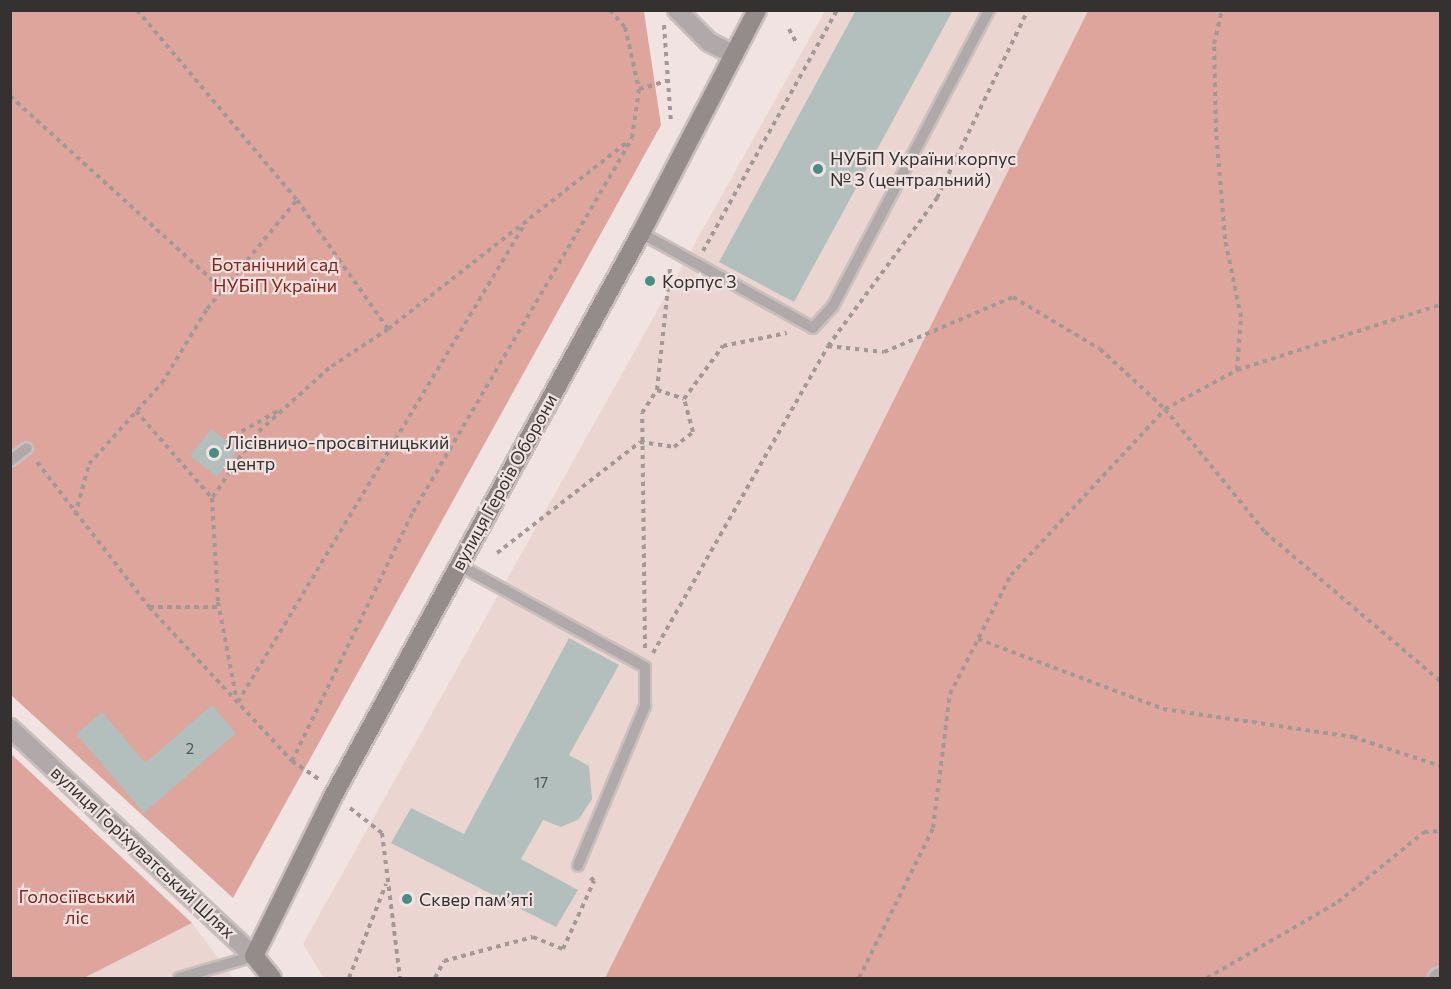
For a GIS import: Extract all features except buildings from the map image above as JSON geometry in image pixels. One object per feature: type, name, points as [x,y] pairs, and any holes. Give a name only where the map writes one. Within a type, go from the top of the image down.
[{"type":"street","name":"вулиця Героїв Оборони","points":[[254,956],[332,798],[641,234],[758,10]]},
{"type":"street","points":[[670,16],[709,42],[734,55]]},
{"type":"street","name":"вулиця Горіхуватський Шлях","points":[[10,728],[254,956],[272,978]]},
{"type":"lane","points":[[641,234],[672,248],[813,328],[833,306],[989,10]]},
{"type":"lane","points":[[10,461],[27,448]]},
{"type":"lane","points":[[459,565],[645,667],[645,706],[578,865]]},
{"type":"lane","points":[[179,978],[254,956]]},
{"type":"path","points":[[137,10],[297,200],[388,329]]},
{"type":"path","points":[[292,761],[413,512],[632,138],[639,89],[625,27],[609,10]]},
{"type":"path","points":[[697,262],[837,10]]},
{"type":"path","points":[[645,667],[828,346],[937,198],[1028,10]]},
{"type":"path","points":[[1222,10],[1214,44],[1216,132],[1225,239],[1241,317],[1237,370]]},
{"type":"path","points":[[670,16],[667,81],[671,123]]},
{"type":"path","points":[[789,30],[797,44]]},
{"type":"path","points":[[639,89],[667,81]]},
{"type":"path","points":[[10,96],[223,290]]},
{"type":"path","points":[[212,498],[256,434],[329,368],[388,329],[632,138]]},
{"type":"path","points":[[75,515],[89,464],[162,383],[223,290],[297,200]]},
{"type":"path","points":[[237,702],[526,222]]},
{"type":"path","points":[[645,667],[640,442],[642,413],[657,390],[672,248]]},
{"type":"path","points":[[828,346],[884,352],[1013,297],[1100,349],[1165,409],[1265,532],[1440,681]]},
{"type":"path","points":[[859,978],[933,828],[950,694],[1011,575],[1165,409],[1237,370],[1440,305]]},
{"type":"path","points":[[684,399],[723,346],[813,328]]},
{"type":"path","points":[[657,390],[684,399]]},
{"type":"path","points":[[497,553],[640,442],[675,447],[693,432],[684,399]]},
{"type":"path","points":[[226,440],[286,406]]},
{"type":"path","points":[[136,411],[212,498],[219,607],[237,702]]},
{"type":"path","points":[[27,448],[75,515],[149,607],[292,761],[321,780]]},
{"type":"path","points":[[149,607],[219,607]]},
{"type":"path","points":[[978,639],[1163,709],[1353,737],[1440,766]]},
{"type":"path","points":[[332,798],[382,833],[400,978]]},
{"type":"path","points":[[1208,978],[1338,902],[1424,832],[1440,831]]},
{"type":"path","points":[[435,978],[444,962],[533,937],[563,949],[594,880],[578,865]]},
{"type":"path","points":[[349,978],[387,881]]},
{"type":"shaded area","points":[[825,11],[1088,11],[605,978],[324,978],[303,944]]},
{"type":"shaded area","points":[[192,923],[233,978],[84,978]]},
{"type":"green space","name":"Ботанічний сад НУБіП України","points":[[10,11],[644,12],[661,125],[233,898],[11,695]]},
{"type":"green space","points":[[1088,11],[1440,11],[1440,978],[605,978]]},
{"type":"green space","name":"Голосіївський ліс","points":[[11,754],[192,923],[84,978],[11,978]]},
{"type":"place","name":"НУБіП України корпус № 3 (центральний)","points":[[818,169]]},
{"type":"place","name":"Корпус 3","points":[[650,281]]},
{"type":"place","name":"Лісівничо-просвітницький центр","points":[[214,453]]},
{"type":"place","name":"Сквер пам’яті","points":[[407,899]]}]
